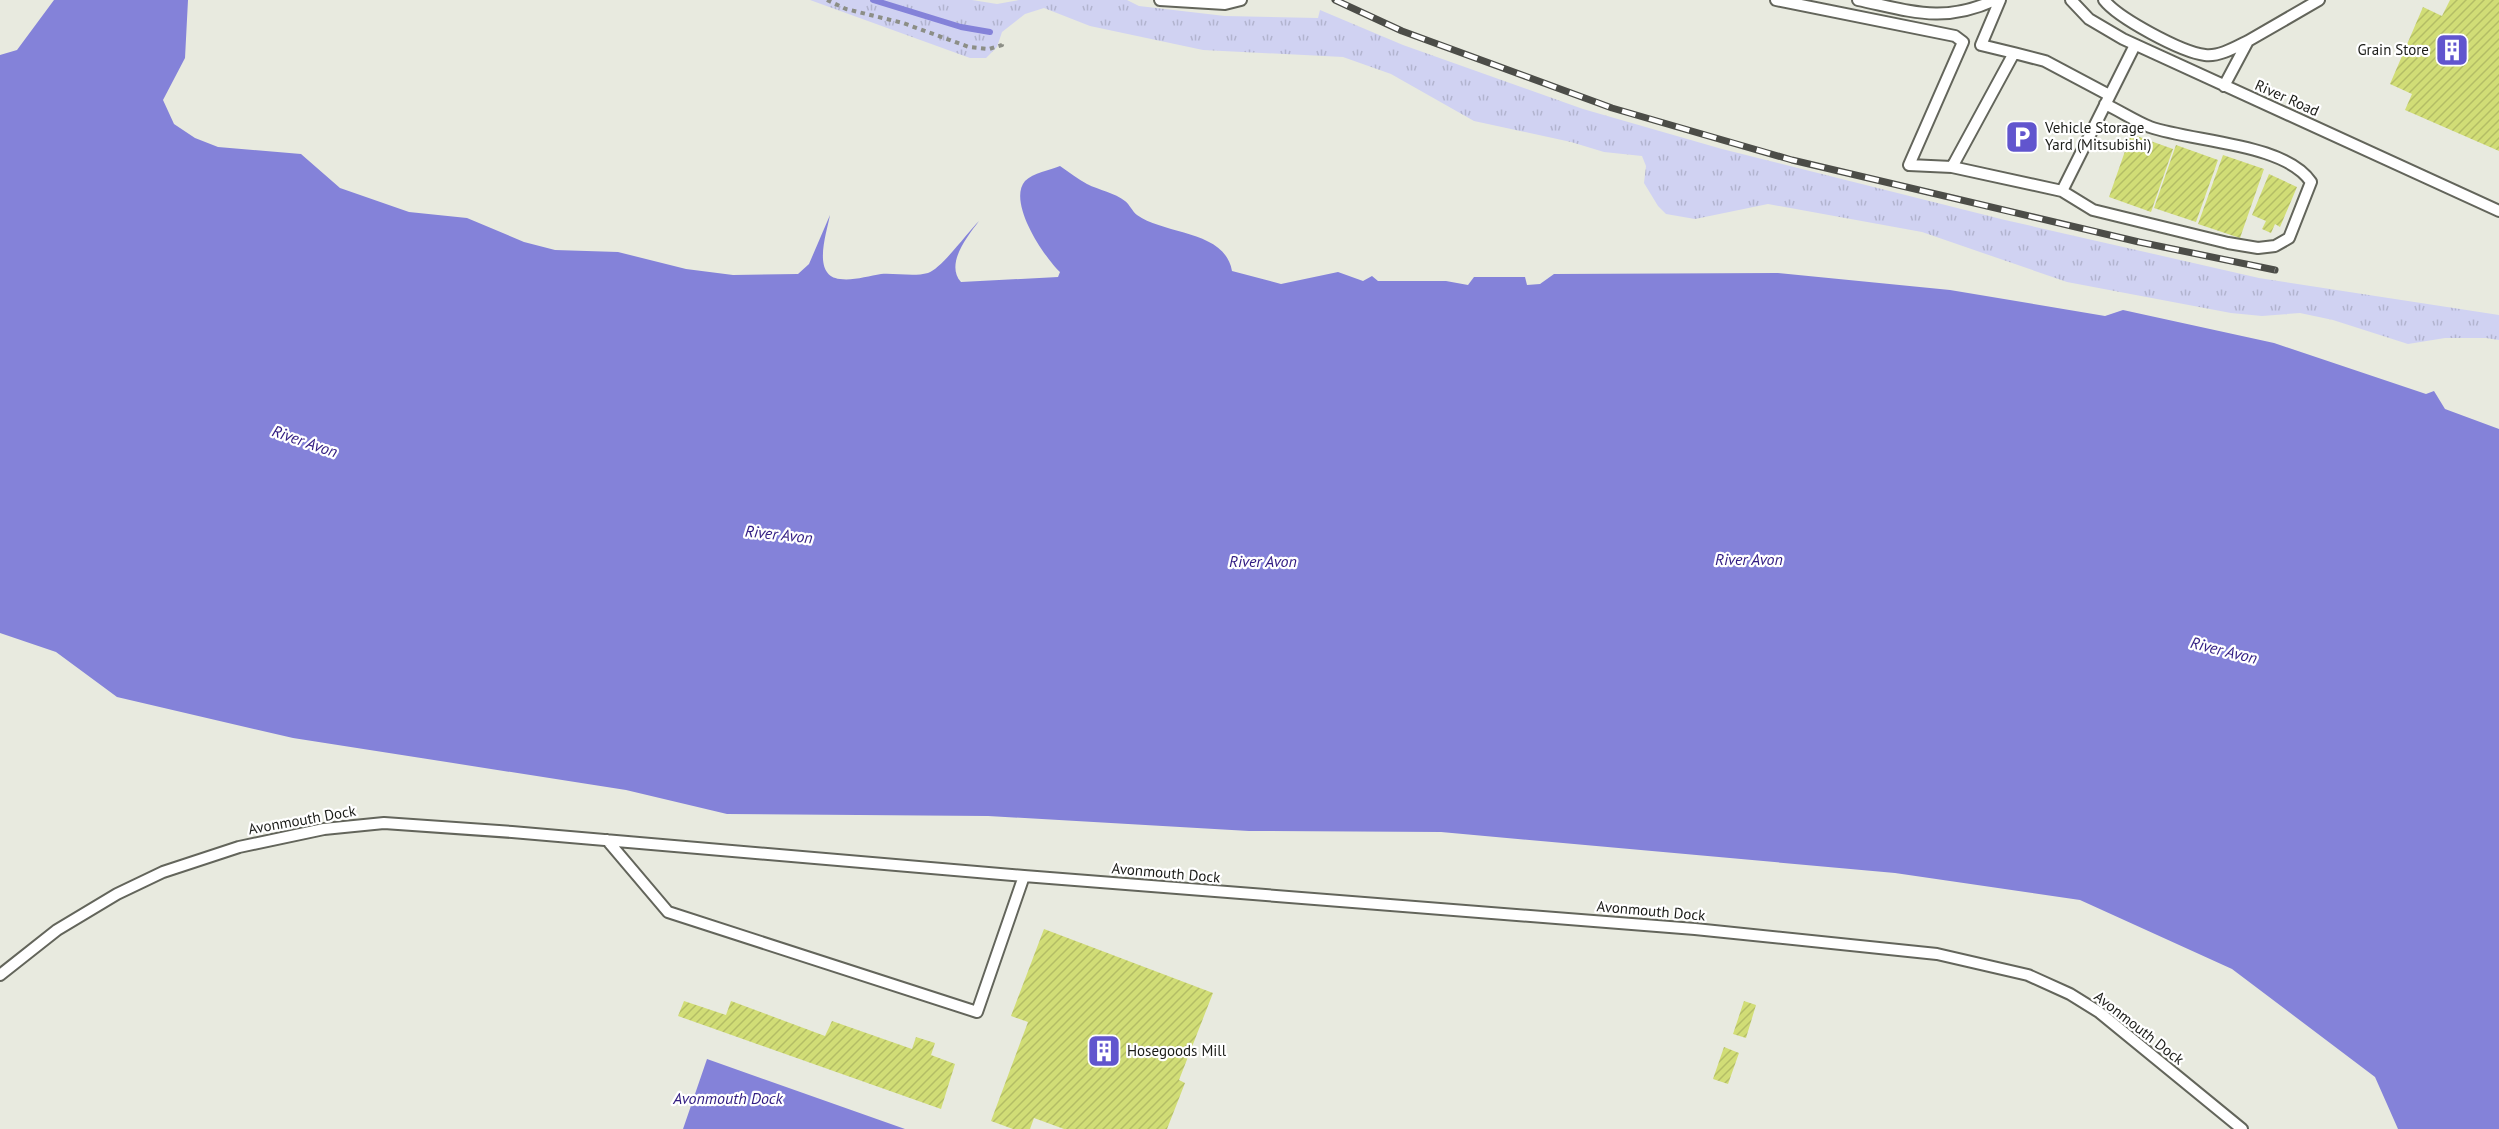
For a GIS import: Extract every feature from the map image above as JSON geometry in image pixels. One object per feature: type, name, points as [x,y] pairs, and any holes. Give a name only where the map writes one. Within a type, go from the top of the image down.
[{"type":"lane","points":[[1160,0],[1225,4],[1241,0]]},
{"type":"lane","points":[[1776,0],[1955,36],[1963,42],[1909,165],[1952,167],[2062,191],[2092,210],[2228,243],[2258,248],[2275,246],[2289,238],[2311,182],[2304,172],[2253,148],[2202,140],[2149,126],[2045,61],[1981,45],[2000,0]]},
{"type":"lane","points":[[1858,0],[1925,14],[1945,15],[1964,12],[1995,0]]},
{"type":"lane","name":"River Road","points":[[2071,0],[2089,20],[2135,45],[2499,211]]},
{"type":"lane","points":[[2104,0],[2124,19],[2206,56],[2221,53],[2248,41],[2319,0]]},
{"type":"lane","points":[[2224,86],[2248,41]]},
{"type":"lane","points":[[2062,191],[2135,45]]},
{"type":"lane","points":[[1952,167],[2014,53]]},
{"type":"lane","name":"Avonmouth Dock","points":[[0,975],[57,930],[117,894],[163,872],[284,835],[384,824],[607,840],[1024,876],[1706,930],[1937,954],[1993,965],[2046,982],[2099,1012],[2242,1129]]},
{"type":"lane","points":[[607,840],[668,912],[977,1012],[1024,876]]},
{"type":"path","points":[[826,0],[846,9],[903,23],[969,47],[989,50],[1002,45],[1003,40]]},
{"type":"green space","points":[[810,0],[972,0],[997,4],[1019,0],[1127,0],[1139,6],[1225,16],[1318,18],[1320,10],[1403,45],[1583,109],[1722,149],[2005,220],[2259,278],[2499,315],[2499,340],[2445,338],[2408,344],[2333,320],[2300,313],[2262,316],[2231,313],[2067,282],[1922,232],[1768,204],[1695,219],[1666,214],[1658,206],[1644,183],[1646,166],[1642,156],[1604,152],[1571,142],[1474,121],[1391,74],[1343,57],[1203,50],[1090,26],[1044,8],[1025,14],[1002,32],[997,47],[986,58],[970,58]]},
{"type":"water","name":"River Avon","points":[[54,0],[188,0],[185,58],[163,100],[174,124],[195,138],[218,147],[301,154],[340,188],[409,212],[467,218],[524,242],[555,250],[618,252],[686,269],[733,275],[798,274],[809,264],[830,215],[824,242],[823,262],[831,276],[850,279],[881,274],[917,275],[928,273],[947,258],[979,221],[956,259],[955,267],[961,282],[1058,277],[1060,272],[1037,242],[1024,215],[1021,190],[1028,178],[1060,166],[1087,184],[1121,198],[1137,215],[1192,235],[1218,248],[1227,258],[1232,271],[1281,284],[1338,272],[1363,281],[1372,276],[1378,281],[1446,281],[1468,285],[1474,277],[1525,277],[1527,285],[1540,284],[1554,274],[1778,273],[1950,290],[2105,316],[2123,310],[2274,343],[2426,394],[2434,391],[2445,409],[2499,429],[2499,1129],[2398,1129],[2375,1077],[2232,969],[2080,900],[1895,873],[1441,832],[1249,831],[988,816],[727,814],[626,790],[293,738],[117,697],[56,652],[0,633],[0,55],[17,50]]},
{"type":"water","name":"Avonmouth Dock","points":[[707,1059],[905,1129],[683,1129]]},
{"type":"building","name":"Grain Store","points":[[2450,0],[2499,0],[2499,151],[2405,110],[2412,94],[2390,84],[2423,7],[2442,16]]},
{"type":"building","points":[[2131,134],[2173,149],[2151,212],[2109,197]]},
{"type":"building","points":[[2176,145],[2218,160],[2196,222],[2154,208]]},
{"type":"building","points":[[2223,155],[2264,169],[2240,238],[2198,224]]},
{"type":"building","points":[[2269,174],[2297,187],[2280,227],[2275,224],[2271,233],[2262,229],[2266,221],[2252,215]]},
{"type":"building","name":"Hosegoods Mill","points":[[1044,929],[1213,993],[1179,1080],[1185,1083],[1167,1129],[1064,1129],[1034,1118],[1030,1129],[1013,1129],[991,1121],[1028,1022],[1011,1016]]},
{"type":"building","points":[[684,1001],[726,1015],[731,1001],[825,1036],[832,1021],[912,1049],[916,1037],[935,1043],[931,1055],[955,1064],[941,1109],[678,1016]]},
{"type":"building","points":[[1744,1001],[1756,1005],[1746,1038],[1733,1034]]},
{"type":"building","points":[[1724,1047],[1739,1053],[1728,1084],[1713,1079]]},
{"type":"waterway","points":[[873,0],[961,27],[990,32]]},
{"type":"railway","points":[[1335,0],[1402,31],[1612,108],[1792,160],[2139,242],[2275,270]]},
{"type":"place","name":"Grain Store","points":[[2452,50]]},
{"type":"place","name":"Vehicle Storage Yard (Mitsubishi)","points":[[2022,137]]},
{"type":"place","name":"Hosegoods Mill","points":[[1104,1051]]}]
